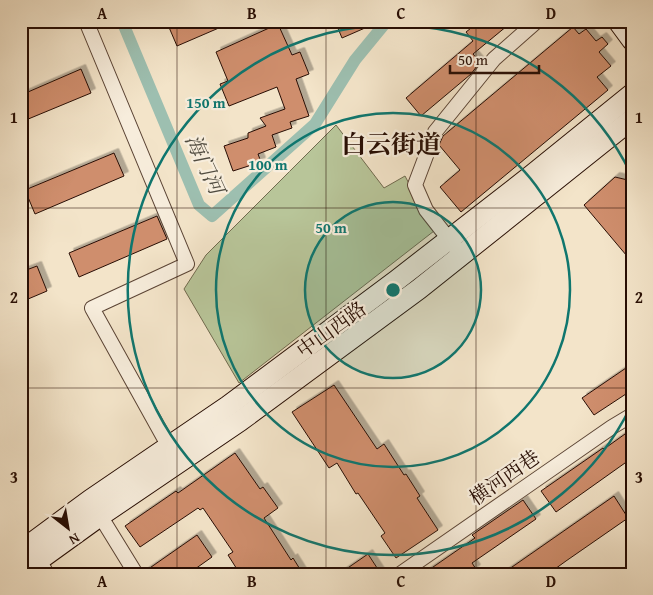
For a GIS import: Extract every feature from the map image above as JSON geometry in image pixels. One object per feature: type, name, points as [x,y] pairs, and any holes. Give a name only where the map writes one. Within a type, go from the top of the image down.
[{"type":"main road","points":[[618,21],[632,40]]},
{"type":"main road","name":"中山西路","points":[[23,574],[95,508],[174,455],[240,421],[419,289],[456,247],[632,94]]},
{"type":"main road","name":"中山西路","points":[[456,247],[632,119]]},
{"type":"street","points":[[86,21],[187,264],[92,308],[174,455]]},
{"type":"street","points":[[456,247],[426,210],[415,185],[435,132],[494,59],[537,21]]},
{"type":"street","name":"横河西巷","points":[[400,574],[632,415]]},
{"type":"street","points":[[95,508],[136,574]]},
{"type":"green space","points":[[336,125],[384,188],[405,176],[434,231],[239,383],[184,289],[206,255]]},
{"type":"building","points":[[177,21],[235,21],[177,46],[168,25]]},
{"type":"building","points":[[335,21],[381,21],[342,38]]},
{"type":"building","points":[[480,21],[513,21],[473,54],[480,62],[471,74],[421,116],[406,98],[473,41],[466,32]]},
{"type":"building","points":[[278,24],[292,55],[300,52],[309,74],[296,79],[309,116],[290,122],[292,128],[272,135],[276,147],[258,154],[261,162],[233,171],[224,146],[248,138],[248,133],[266,126],[260,118],[285,109],[277,87],[229,106],[220,84],[228,81],[216,52]]},
{"type":"building","points":[[573,27],[579,34],[586,29],[596,41],[602,37],[608,44],[599,52],[611,66],[597,77],[608,90],[461,212],[440,187],[460,170],[439,145],[443,136]]},
{"type":"building","points":[[81,69],[91,93],[21,122],[21,95]]},
{"type":"building","points":[[114,153],[124,176],[35,214],[25,190]]},
{"type":"building","points":[[615,177],[632,181],[632,262],[584,205]]},
{"type":"building","points":[[157,216],[167,239],[79,277],[69,253]]},
{"type":"building","points":[[37,266],[47,291],[21,302],[21,272]]},
{"type":"building","points":[[626,368],[632,377],[632,390],[594,415],[582,398]]},
{"type":"building","points":[[334,385],[377,449],[384,444],[404,475],[406,474],[420,496],[417,498],[438,530],[396,558],[381,536],[385,533],[358,493],[356,494],[337,463],[329,468],[292,412]]},
{"type":"building","points":[[632,429],[632,458],[556,512],[541,491]]},
{"type":"building","points":[[235,453],[260,489],[263,487],[278,508],[264,518],[291,560],[293,558],[303,574],[240,574],[228,555],[233,552],[203,508],[200,510],[198,508],[140,547],[125,526],[176,491],[178,493]]},
{"type":"building","points":[[614,496],[628,518],[548,574],[502,574]]},
{"type":"building","points":[[523,500],[536,519],[472,563],[476,569],[469,574],[423,574],[475,538],[472,535]]},
{"type":"building","points":[[197,535],[212,557],[188,574],[145,574],[144,572]]},
{"type":"building","points":[[368,554],[381,574],[339,574]]},
{"type":"waterway","name":"海门河","points":[[122,21],[199,205],[212,216],[315,124],[355,60],[387,21]]},
{"type":"district","name":"白云街道","points":[[391,144]]}]
